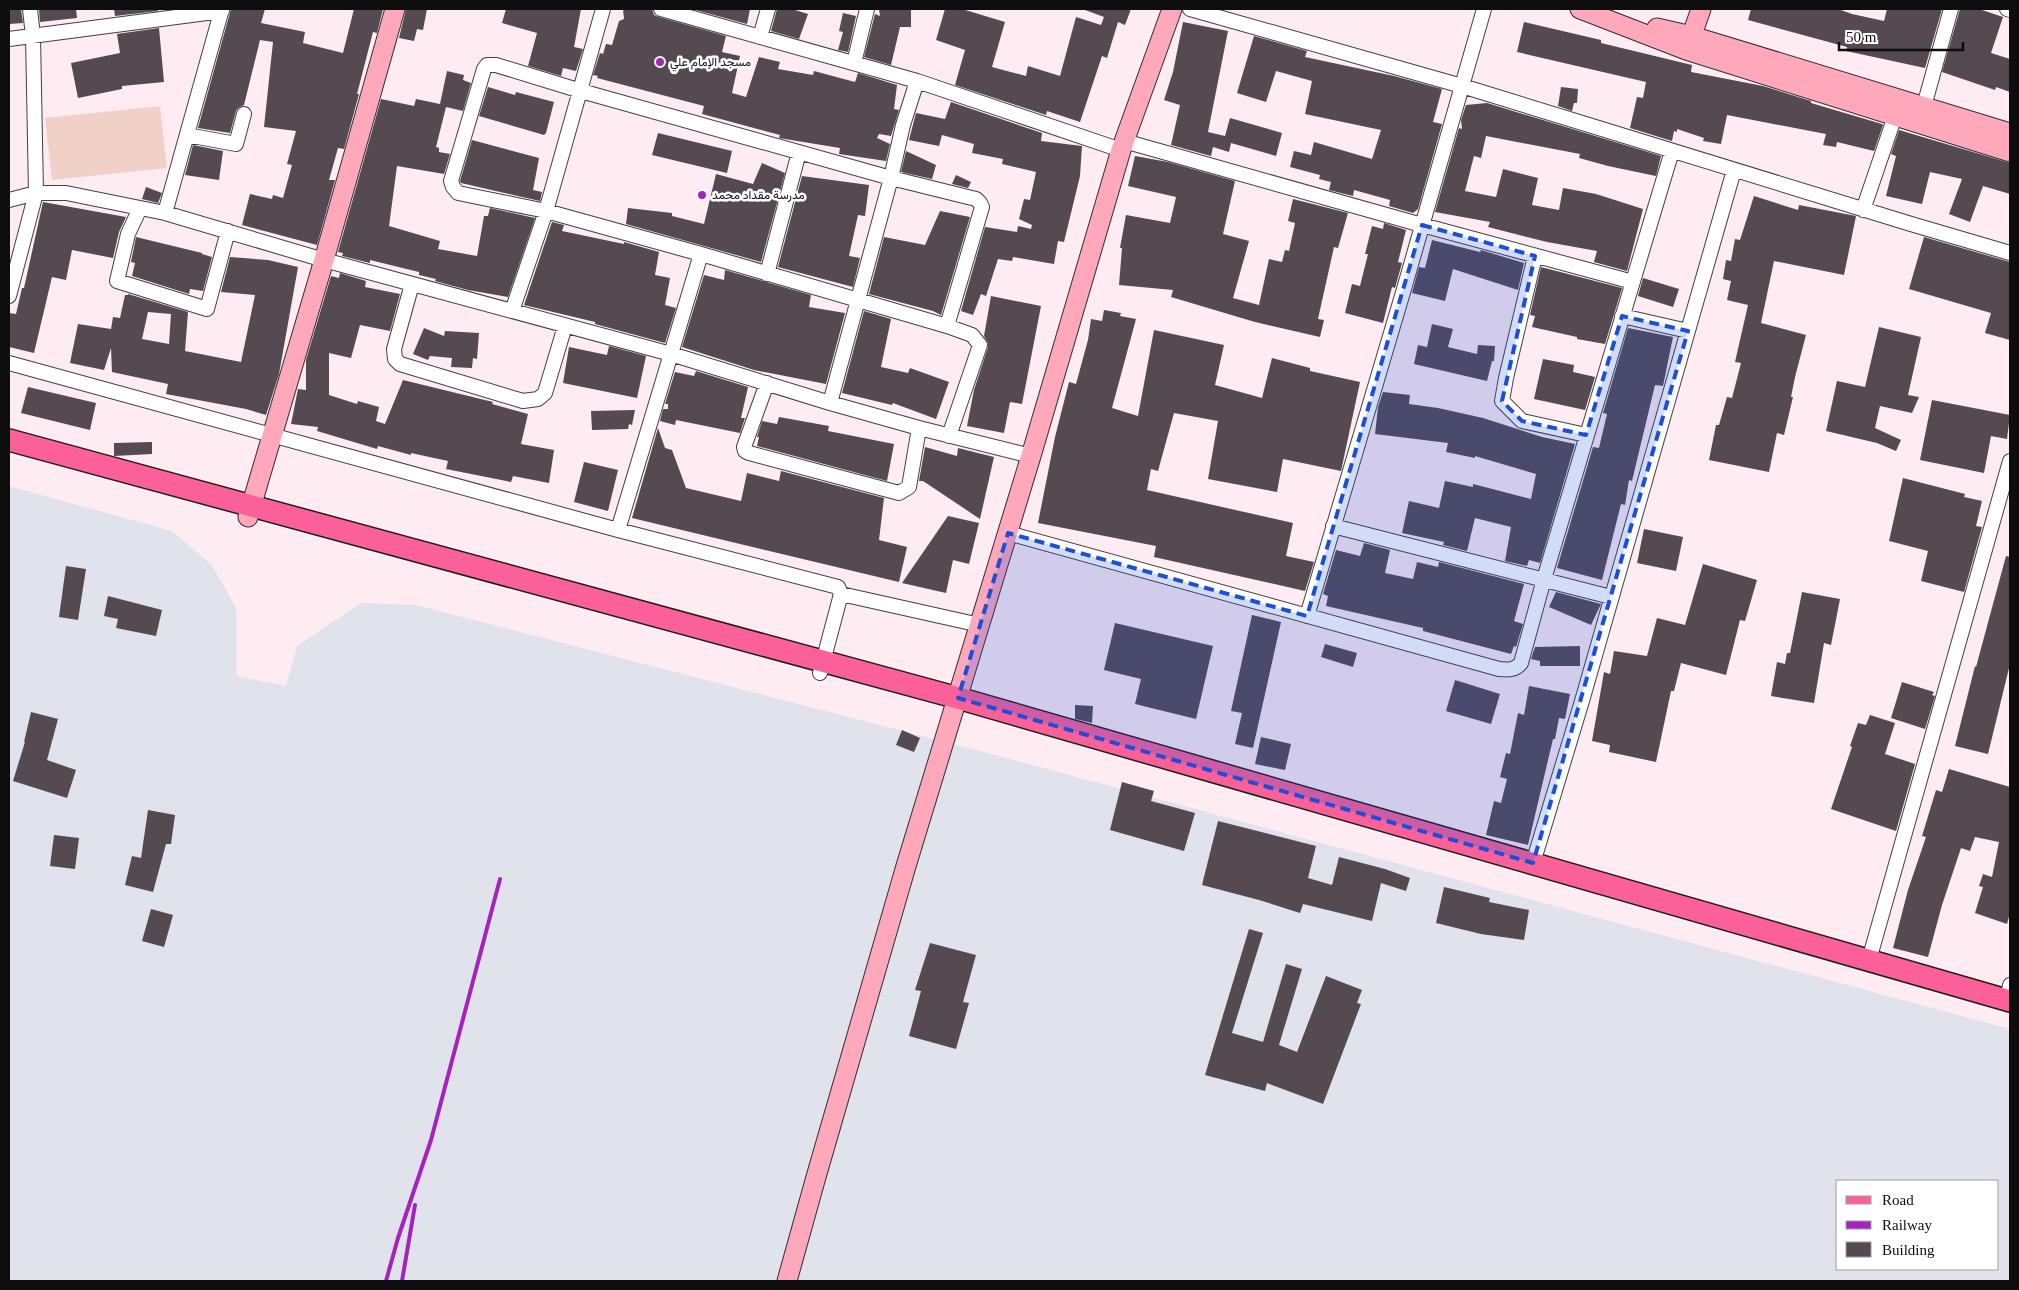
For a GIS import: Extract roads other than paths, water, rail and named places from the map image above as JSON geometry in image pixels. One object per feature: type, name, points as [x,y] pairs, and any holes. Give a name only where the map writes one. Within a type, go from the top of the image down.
[{"type":"main road","points":[[9,440],[249,511]]},
{"type":"main road","points":[[9,451],[249,511],[822,667],[1533,863],[2009,999]]},
{"type":"main road","points":[[956,704],[2009,999]]},
{"type":"street","points":[[9,296],[36,193],[33,36],[30,9]]},
{"type":"street","points":[[249,511],[324,260],[395,9]]},
{"type":"street","points":[[512,311],[546,212],[603,9]]},
{"type":"street","points":[[661,9],[916,81],[1122,145],[1633,282]]},
{"type":"street","points":[[760,37],[768,9]]},
{"type":"street","points":[[854,63],[867,9]]},
{"type":"street","points":[[787,1281],[903,876],[1032,456],[1122,145],[1172,9]]},
{"type":"street","points":[[1190,9],[1462,86],[1863,210],[2010,253]]},
{"type":"street","points":[[1307,616],[1484,9]]},
{"type":"street","points":[[1580,9],[1689,43],[1924,106],[2010,133]]},
{"type":"street","points":[[1689,43],[1701,9]]},
{"type":"street","points":[[1924,106],[1951,9]]},
{"type":"street","points":[[9,39],[222,10],[165,213]]},
{"type":"street","points":[[1689,43],[1895,116],[2010,152]]},
{"type":"street","points":[[947,326],[982,207],[976,199],[891,178],[581,91],[496,65],[487,65],[451,181],[458,193],[546,212],[701,254],[972,335],[980,345],[949,436]]},
{"type":"street","points":[[830,403],[916,81]]},
{"type":"street","points":[[187,135],[236,144],[244,114]]},
{"type":"street","points":[[1863,210],[1895,116]]},
{"type":"street","points":[[1008,533],[1500,669],[1509,670],[1517,668],[1521,663],[1586,435],[1672,151]]},
{"type":"street","points":[[767,274],[799,152]]},
{"type":"street","points":[[1533,863],[1734,170]]},
{"type":"street","points":[[9,200],[36,193],[66,194],[165,213],[324,260],[671,354],[919,428],[1032,456]]},
{"type":"street","points":[[140,208],[128,234],[117,281],[207,309],[228,231]]},
{"type":"street","points":[[618,530],[701,254]]},
{"type":"street","points":[[1535,256],[1502,401],[1522,421],[1586,435]]},
{"type":"street","points":[[412,284],[394,349],[395,359],[400,364],[523,401],[538,399],[545,393],[565,326]]},
{"type":"street","points":[[1622,316],[1688,331]]},
{"type":"street","points":[[9,363],[618,530],[838,587],[841,594],[822,667]]},
{"type":"street","points":[[766,383],[744,447],[745,451],[749,453],[899,493],[909,487],[919,428]]},
{"type":"street","points":[[1869,960],[2010,461]]},
{"type":"street","points":[[1333,526],[1611,597]]},
{"type":"street","points":[[841,594],[980,625]]},
{"type":"railway","points":[[386,1281],[398,1238],[431,1140],[500,879]]},
{"type":"railway","points":[[402,1281],[415,1205]]},
{"type":"place","name":"مسجد الإمام علي","points":[[660,62]]},
{"type":"place","name":"مدرسة مقداد محمد","points":[[702,195]]}]
